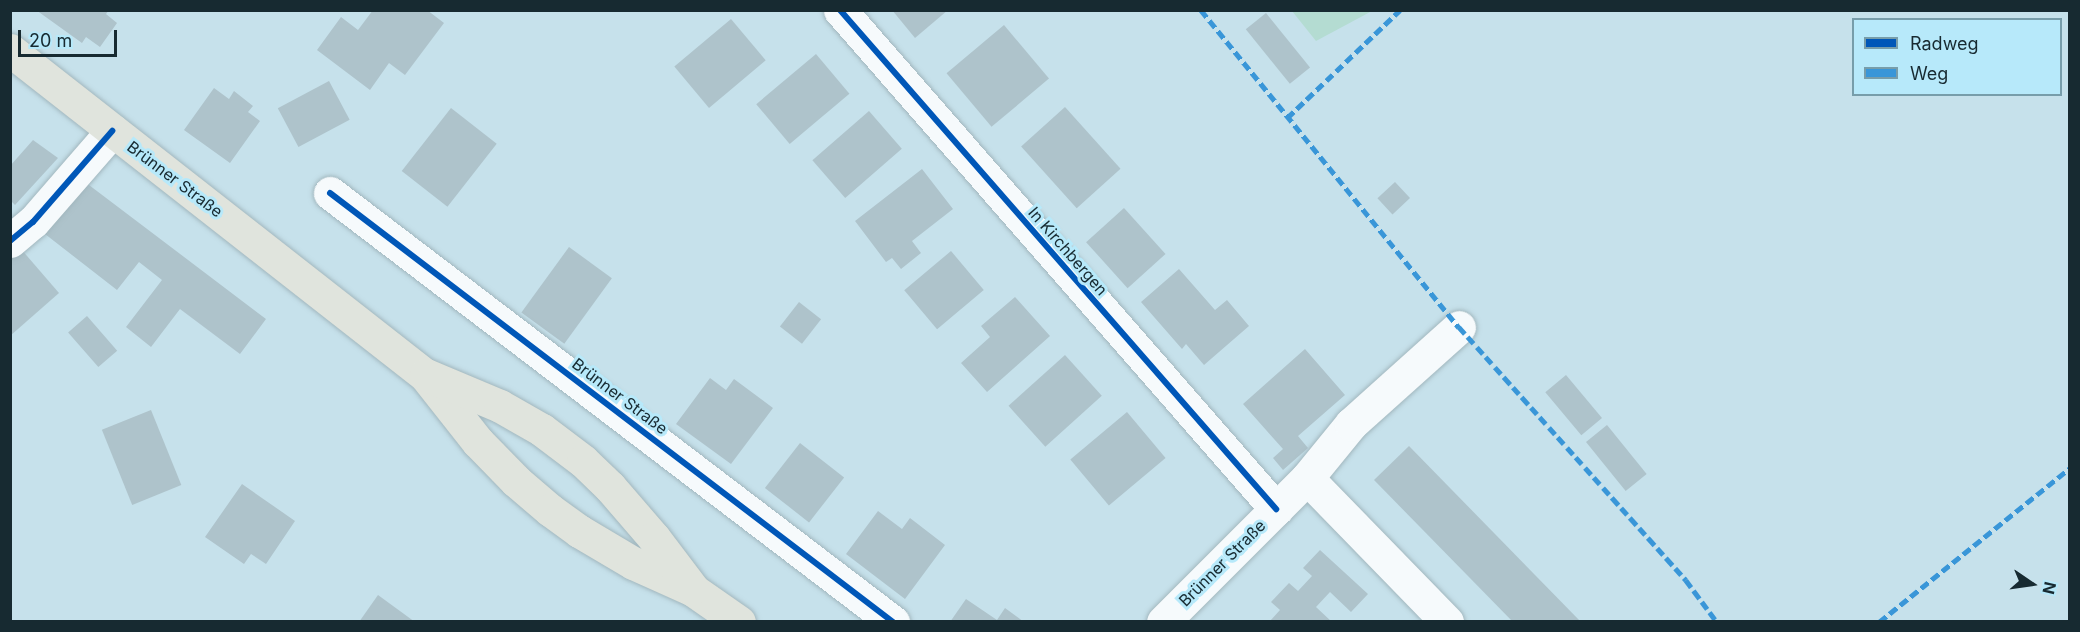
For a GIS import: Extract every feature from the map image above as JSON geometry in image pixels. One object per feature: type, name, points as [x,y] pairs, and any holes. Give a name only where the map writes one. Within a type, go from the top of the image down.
[{"type":"main road","name":"Brünner Straße","points":[[10,50],[425,375],[478,442],[516,481],[550,510],[579,531],[633,563],[693,590],[739,621]]},
{"type":"main road","name":"Brünner Straße","points":[[425,375],[500,406],[542,430],[583,461],[610,487],[654,538],[693,590]]},
{"type":"street","name":"In Kirchbergen","points":[[840,10],[1276,509]]},
{"type":"street","points":[[10,241],[33,222],[112,131]]},
{"type":"street","name":"Brünner Straße","points":[[330,193],[893,621]]},
{"type":"street","name":"Brünner Straße","points":[[1163,621],[1307,478],[1351,424],[1459,327]]},
{"type":"street","points":[[1307,478],[1447,621]]},
{"type":"green space","points":[[1292,11],[1372,11],[1316,41]]},
{"type":"building","points":[[36,10],[109,10],[106,14],[117,23],[100,47],[86,37],[82,43]]},
{"type":"building","points":[[373,10],[427,10],[444,23],[405,75],[389,63],[370,90],[317,50],[341,17],[358,30]]},
{"type":"building","points":[[892,10],[948,10],[915,38]]},
{"type":"building","points":[[1266,13],[1310,67],[1290,84],[1246,29]]},
{"type":"building","points":[[731,19],[766,60],[709,108],[674,67]]},
{"type":"building","points":[[1004,25],[1049,79],[992,127],[947,73]]},
{"type":"building","points":[[816,54],[849,94],[790,144],[756,104]]},
{"type":"building","points":[[329,81],[350,120],[298,147],[278,108]]},
{"type":"building","points":[[214,88],[229,99],[234,91],[253,106],[248,112],[260,121],[230,163],[184,130]]},
{"type":"building","points":[[1065,107],[1121,169],[1077,208],[1021,146]]},
{"type":"building","points":[[451,108],[497,144],[447,207],[402,171]]},
{"type":"building","points":[[869,111],[902,149],[845,198],[812,160]]},
{"type":"building","points":[[33,140],[58,158],[15,205],[10,200],[10,166]]},
{"type":"building","points":[[922,169],[953,209],[912,241],[921,253],[901,269],[892,258],[886,262],[855,221]]},
{"type":"building","points":[[85,182],[266,319],[240,354],[180,309],[151,347],[126,327],[162,280],[139,262],[117,290],[45,234]]},
{"type":"building","points":[[1395,182],[1410,198],[1392,214],[1377,198]]},
{"type":"building","points":[[1124,208],[1165,254],[1128,288],[1086,242]]},
{"type":"building","points":[[569,247],[612,278],[564,344],[521,313]]},
{"type":"building","points":[[21,249],[59,293],[10,336],[10,258]]},
{"type":"building","points":[[951,251],[984,290],[937,329],[904,290]]},
{"type":"building","points":[[1179,269],[1215,310],[1227,300],[1249,326],[1204,365],[1186,344],[1182,349],[1141,302]]},
{"type":"building","points":[[1015,297],[1050,336],[987,392],[961,363],[990,337],[981,326]]},
{"type":"building","points":[[799,302],[821,319],[802,344],[780,326]]},
{"type":"building","points":[[87,316],[117,351],[98,367],[68,332]]},
{"type":"building","points":[[1305,349],[1345,395],[1298,436],[1308,448],[1283,470],[1273,458],[1283,449],[1243,404]]},
{"type":"building","points":[[1065,355],[1102,396],[1045,447],[1009,406]]},
{"type":"building","points":[[1566,375],[1602,418],[1581,435],[1545,392]]},
{"type":"building","points":[[710,378],[726,390],[734,379],[773,408],[731,464],[676,424]]},
{"type":"building","points":[[151,410],[181,485],[132,505],[102,430]]},
{"type":"building","points":[[1127,412],[1166,458],[1109,506],[1070,460]]},
{"type":"building","points":[[1607,425],[1647,474],[1626,491],[1586,442]]},
{"type":"building","points":[[800,443],[844,477],[809,522],[765,488]]},
{"type":"building","points":[[1409,446],[1581,622],[1513,622],[1374,480]]},
{"type":"building","points":[[242,484],[295,521],[266,564],[251,554],[244,564],[205,537]]},
{"type":"building","points":[[878,511],[902,529],[910,518],[945,545],[905,599],[846,554]]},
{"type":"building","points":[[1320,550],[1368,594],[1351,612],[1330,592],[1316,607],[1332,622],[1269,622],[1280,610],[1271,602],[1289,583],[1298,591],[1312,576],[1303,568]]},
{"type":"building","points":[[378,595],[415,622],[359,622]]},
{"type":"building","points":[[966,599],[997,620],[1005,608],[1024,622],[950,622]]},
{"type":"marked path","points":[[1201,10],[1459,327],[1686,580],[1717,622]]},
{"type":"marked path","points":[[1287,118],[1400,10]]},
{"type":"marked path","points":[[1879,622],[2070,468]]},
{"type":"cycle path","points":[[840,10],[1276,509]]},
{"type":"cycle path","points":[[10,241],[33,222],[112,131]]},
{"type":"cycle path","points":[[330,193],[893,622]]}]
